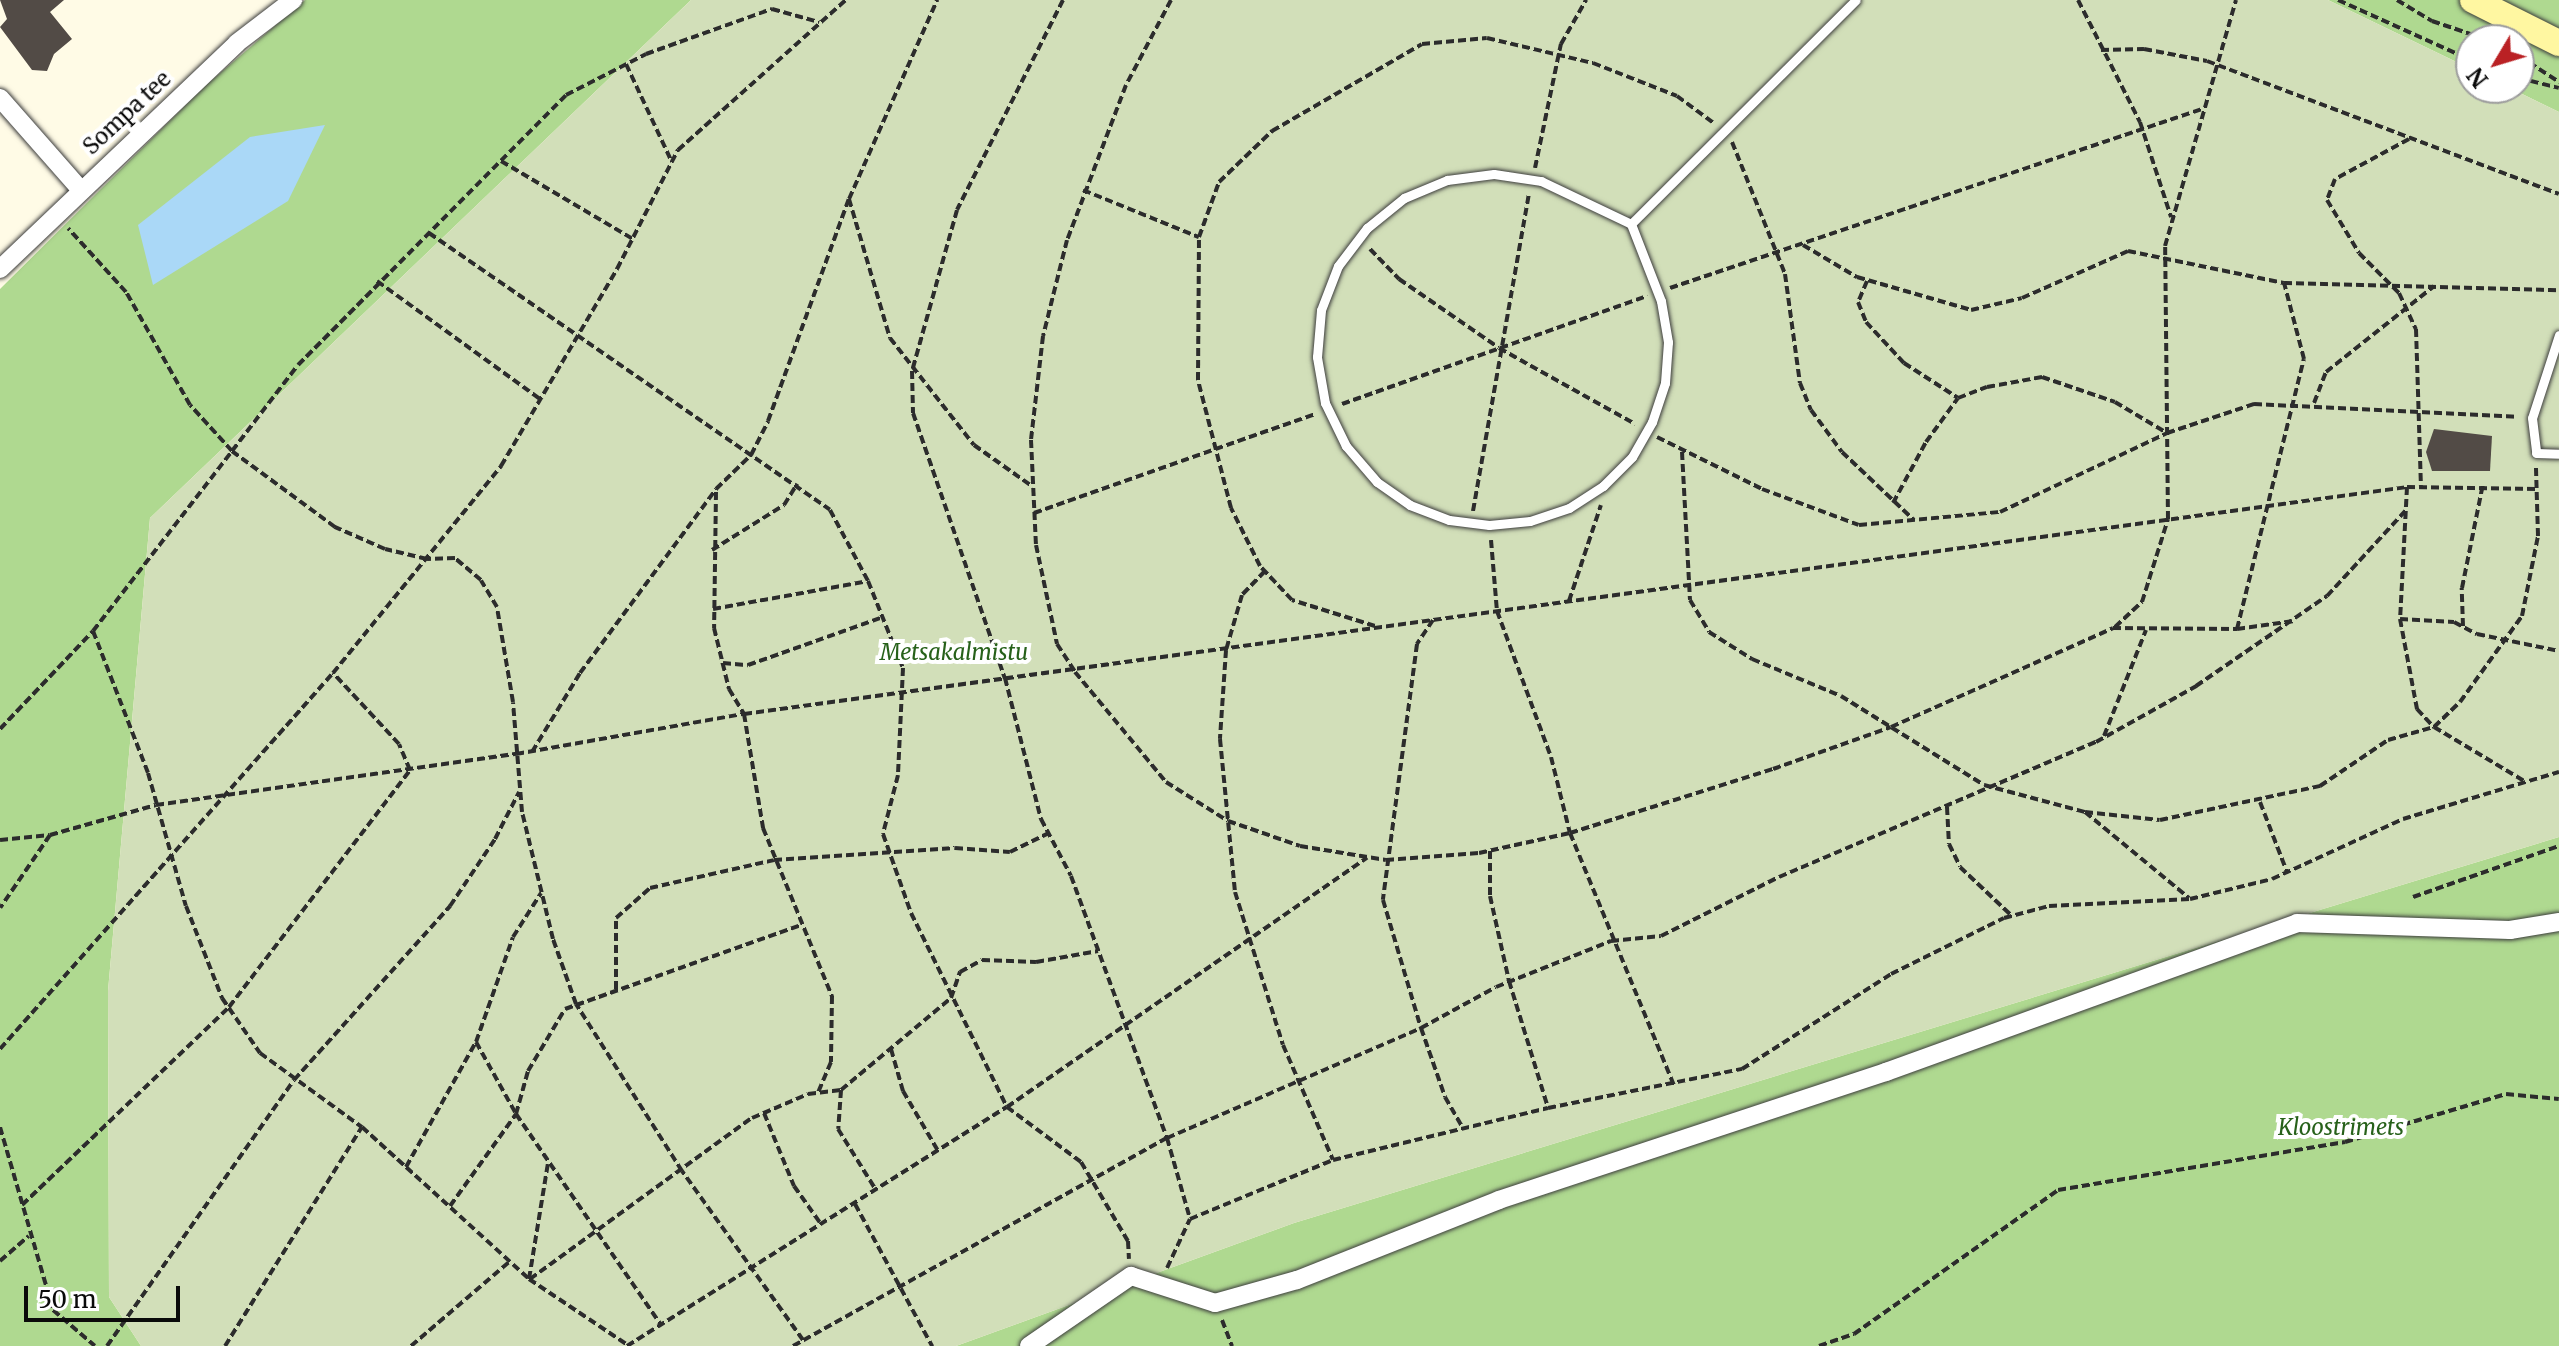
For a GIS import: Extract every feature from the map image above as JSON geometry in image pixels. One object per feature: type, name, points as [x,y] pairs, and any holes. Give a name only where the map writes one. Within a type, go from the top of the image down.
[{"type":"main road","points":[[2473,0],[2559,43]]},
{"type":"street","name":"Sompa tee","points":[[0,269],[80,189],[237,43],[293,0]]},
{"type":"street","points":[[0,98],[80,189]]},
{"type":"street","points":[[1029,1346],[1131,1276],[1215,1303],[1297,1280],[1499,1200],[1886,1072],[2297,923],[2510,930],[2559,922]]},
{"type":"lane","points":[[1631,224],[1856,0]]},
{"type":"lane","points":[[1494,174],[1532,180],[1631,224],[1657,293],[1667,356],[1665,383],[1647,431],[1612,477],[1569,508],[1530,521],[1489,525],[1410,505],[1377,482],[1346,446],[1328,409],[1317,357],[1321,310],[1338,266],[1359,237],[1404,198],[1447,180],[1494,174]]},
{"type":"lane","points":[[2559,335],[2532,418],[2536,453],[2559,454]]},
{"type":"path","points":[[0,1049],[333,673],[501,466],[633,239],[672,162],[723,106],[846,0]]},
{"type":"path","points":[[532,752],[580,673],[716,489],[751,455],[768,421],[849,199],[937,0]]},
{"type":"path","points":[[1063,0],[957,210],[912,371],[913,413],[1005,678],[1049,833],[1071,876],[1167,1138],[1190,1219],[1159,1287]]},
{"type":"path","points":[[1171,0],[1126,85],[1083,190],[1043,336],[1031,440],[1034,513],[1036,545],[1057,644],[1075,672],[1166,782],[1228,821],[1300,846],[1386,860],[1490,851],[1570,833],[1891,727],[2113,628],[2142,602],[2168,519],[2165,255],[2214,64],[2236,0]]},
{"type":"path","points":[[1472,523],[1499,348],[1561,44],[1586,0]]},
{"type":"path","points":[[2078,0],[2142,128],[2172,220]]},
{"type":"path","points":[[2338,0],[2455,53]]},
{"type":"path","points":[[2397,0],[2432,21],[2455,29]]},
{"type":"path","points":[[0,729],[93,631],[298,365],[377,281],[566,95],[626,64],[772,9],[819,22]]},
{"type":"path","points":[[2101,50],[2144,49],[2214,64],[2559,194]]},
{"type":"path","points":[[626,64],[672,162]]},
{"type":"path","points":[[2535,66],[2559,82]]},
{"type":"path","points":[[2535,82],[2559,88]]},
{"type":"path","points":[[1034,513],[1775,250],[1802,245],[2202,109]]},
{"type":"path","points":[[1724,131],[1739,153],[1785,274],[1800,383],[1811,410],[1842,452],[1914,520]]},
{"type":"path","points":[[2409,139],[2335,179],[2327,200],[2359,253],[2393,285],[2416,329],[2421,486]]},
{"type":"path","points":[[501,161],[633,239]]},
{"type":"path","points":[[1083,190],[1199,237]]},
{"type":"path","points":[[849,199],[890,338],[912,371],[974,445],[1033,487]]},
{"type":"path","points":[[56,214],[126,292],[190,405],[232,451],[335,527],[385,549],[427,559],[455,558],[481,580],[497,607],[520,790],[541,893],[576,1004],[682,1171],[754,1267],[803,1340]]},
{"type":"path","points":[[429,233],[578,332],[751,455],[798,484],[830,510],[868,581],[903,668],[899,693],[898,775],[883,834],[890,853],[951,998],[1007,1107],[1056,1139],[1093,1179],[1128,1241],[1131,1276]]},
{"type":"path","points":[[1359,237],[1399,279],[1499,348],[1682,452],[1762,489],[1859,525],[2000,512],[2167,433],[2254,404],[2314,403],[2532,418]]},
{"type":"path","points":[[1802,245],[1867,280],[1971,310],[2022,298],[2128,251],[2165,255],[2208,271],[2284,283],[2559,290]]},
{"type":"path","points":[[1867,280],[1858,302],[1866,322],[1904,363],[1958,398]]},
{"type":"path","points":[[377,281],[540,399]]},
{"type":"path","points":[[2237,629],[2304,359],[2284,283]]},
{"type":"path","points":[[2314,403],[2326,372],[2436,285]]},
{"type":"path","points":[[1893,503],[1926,442],[1958,398],[2042,377],[2115,402],[2167,433]]},
{"type":"path","points":[[1682,452],[1690,600],[1709,632],[1752,659],[1841,696],[1996,788],[2085,812],[2160,820],[2260,802],[2320,786],[2388,740],[2434,727],[2460,702],[2522,616],[2532,563],[2536,453]]},
{"type":"path","points":[[1569,601],[1612,477]]},
{"type":"path","points":[[712,550],[784,505],[798,484]]},
{"type":"path","points":[[2463,626],[2462,588],[2483,484]]},
{"type":"path","points":[[0,840],[50,835],[156,805],[532,752],[744,714],[1005,678],[1075,672],[2407,487],[2483,484],[2537,489]]},
{"type":"path","points":[[2407,487],[2400,619],[2417,709],[2434,727],[2526,782]]},
{"type":"path","points":[[716,489],[712,550],[713,609],[723,663],[744,714],[763,828],[832,996],[831,1062],[818,1093]]},
{"type":"path","points":[[793,1346],[1167,1138],[1299,1084],[1421,1028],[1509,981],[1611,941],[1661,936],[1779,877],[1996,788],[2104,738],[2294,621],[2327,596],[2406,510]]},
{"type":"path","points":[[1489,525],[1497,611],[1551,757],[1570,833],[1611,941],[1624,958],[1674,1086]]},
{"type":"path","points":[[1265,571],[1242,595],[1226,650],[1220,739],[1235,892],[1299,1084],[1333,1160]]},
{"type":"path","points":[[713,609],[868,581]]},
{"type":"path","points":[[723,663],[748,665],[883,617]]},
{"type":"path","points":[[2400,619],[2463,626],[2507,640],[2559,651]]},
{"type":"path","points":[[1433,620],[1417,644],[1383,900],[1445,1097],[1463,1128]]},
{"type":"path","points":[[2113,628],[2237,629],[2294,621]]},
{"type":"path","points":[[2104,738],[2146,630]]},
{"type":"path","points":[[93,631],[156,805],[186,906],[229,1007],[260,1053],[362,1127],[529,1279],[628,1346],[1007,1107],[1369,857]]},
{"type":"path","points":[[333,673],[399,744],[410,770]]},
{"type":"path","points":[[22,1205],[229,1007],[410,770]]},
{"type":"path","points":[[1190,1219],[1333,1160],[1548,1108],[1674,1086],[1742,1069],[1891,974],[2012,916],[2049,906],[2190,899],[2287,872],[2403,819],[2559,772]]},
{"type":"path","points":[[107,1346],[294,1080],[450,906],[495,839],[520,790]]},
{"type":"path","points":[[2260,802],[2287,872]]},
{"type":"path","points":[[1947,807],[1949,844],[1960,867],[2012,916]]},
{"type":"path","points":[[2085,812],[2190,899]]},
{"type":"path","points":[[616,989],[616,918],[650,888],[774,860],[955,848],[1010,852],[1049,833]]},
{"type":"path","points":[[0,908],[50,835]]},
{"type":"path","points":[[2413,897],[2559,846]]},
{"type":"path","points":[[1490,851],[1490,896],[1509,981],[1548,1108]]},
{"type":"path","points":[[406,1167],[476,1042],[513,937],[541,893]]},
{"type":"path","points":[[450,1206],[516,1114],[528,1071],[565,1009],[801,925]]},
{"type":"path","points":[[529,1279],[764,1113],[818,1093],[841,1090],[951,998],[960,972],[982,960],[1036,962],[1098,951]]},
{"type":"path","points":[[476,1042],[516,1114],[661,1325]]},
{"type":"path","points":[[891,1049],[903,1091],[938,1151]]},
{"type":"path","points":[[841,1090],[838,1129],[876,1190]]},
{"type":"path","points":[[1819,1346],[1854,1334],[2058,1190],[2345,1142],[2506,1094],[2559,1099]]},
{"type":"path","points":[[764,1113],[794,1186],[821,1225]]},
{"type":"path","points":[[0,1127],[29,1236],[53,1310],[95,1346]]},
{"type":"path","points":[[225,1346],[362,1127]]},
{"type":"path","points":[[529,1279],[548,1162]]},
{"type":"path","points":[[855,1204],[932,1346]]},
{"type":"path","points":[[0,1261],[29,1236]]},
{"type":"path","points":[[411,1346],[510,1261]]},
{"type":"path","points":[[1215,1303],[1232,1346]]},
{"type":"green space","points":[[305,0],[691,0],[150,518],[108,991],[109,1297],[141,1346],[0,1346],[0,289],[205,86]]},
{"type":"green space","name":"Metsakalmistu","points":[[691,0],[2328,0],[2455,61],[2455,104],[2535,104],[2535,100],[2559,112],[2559,837],[1294,1223],[956,1346],[141,1346],[109,1297],[108,991],[150,518]]},
{"type":"green space","points":[[2328,0],[2559,0],[2559,112],[2535,100],[2535,24],[2455,24],[2455,61]]},
{"type":"green space","name":"Kloostrimets","points":[[2559,837],[2559,1346],[956,1346],[1294,1223]]},
{"type":"water","points":[[325,125],[288,201],[153,285],[138,225],[250,137]]},
{"type":"building","points":[[0,0],[64,0],[50,12],[72,39],[54,54],[47,71],[32,70],[0,27],[7,19]]},
{"type":"building","points":[[2434,429],[2492,436],[2490,471],[2432,471],[2426,452]]}]
